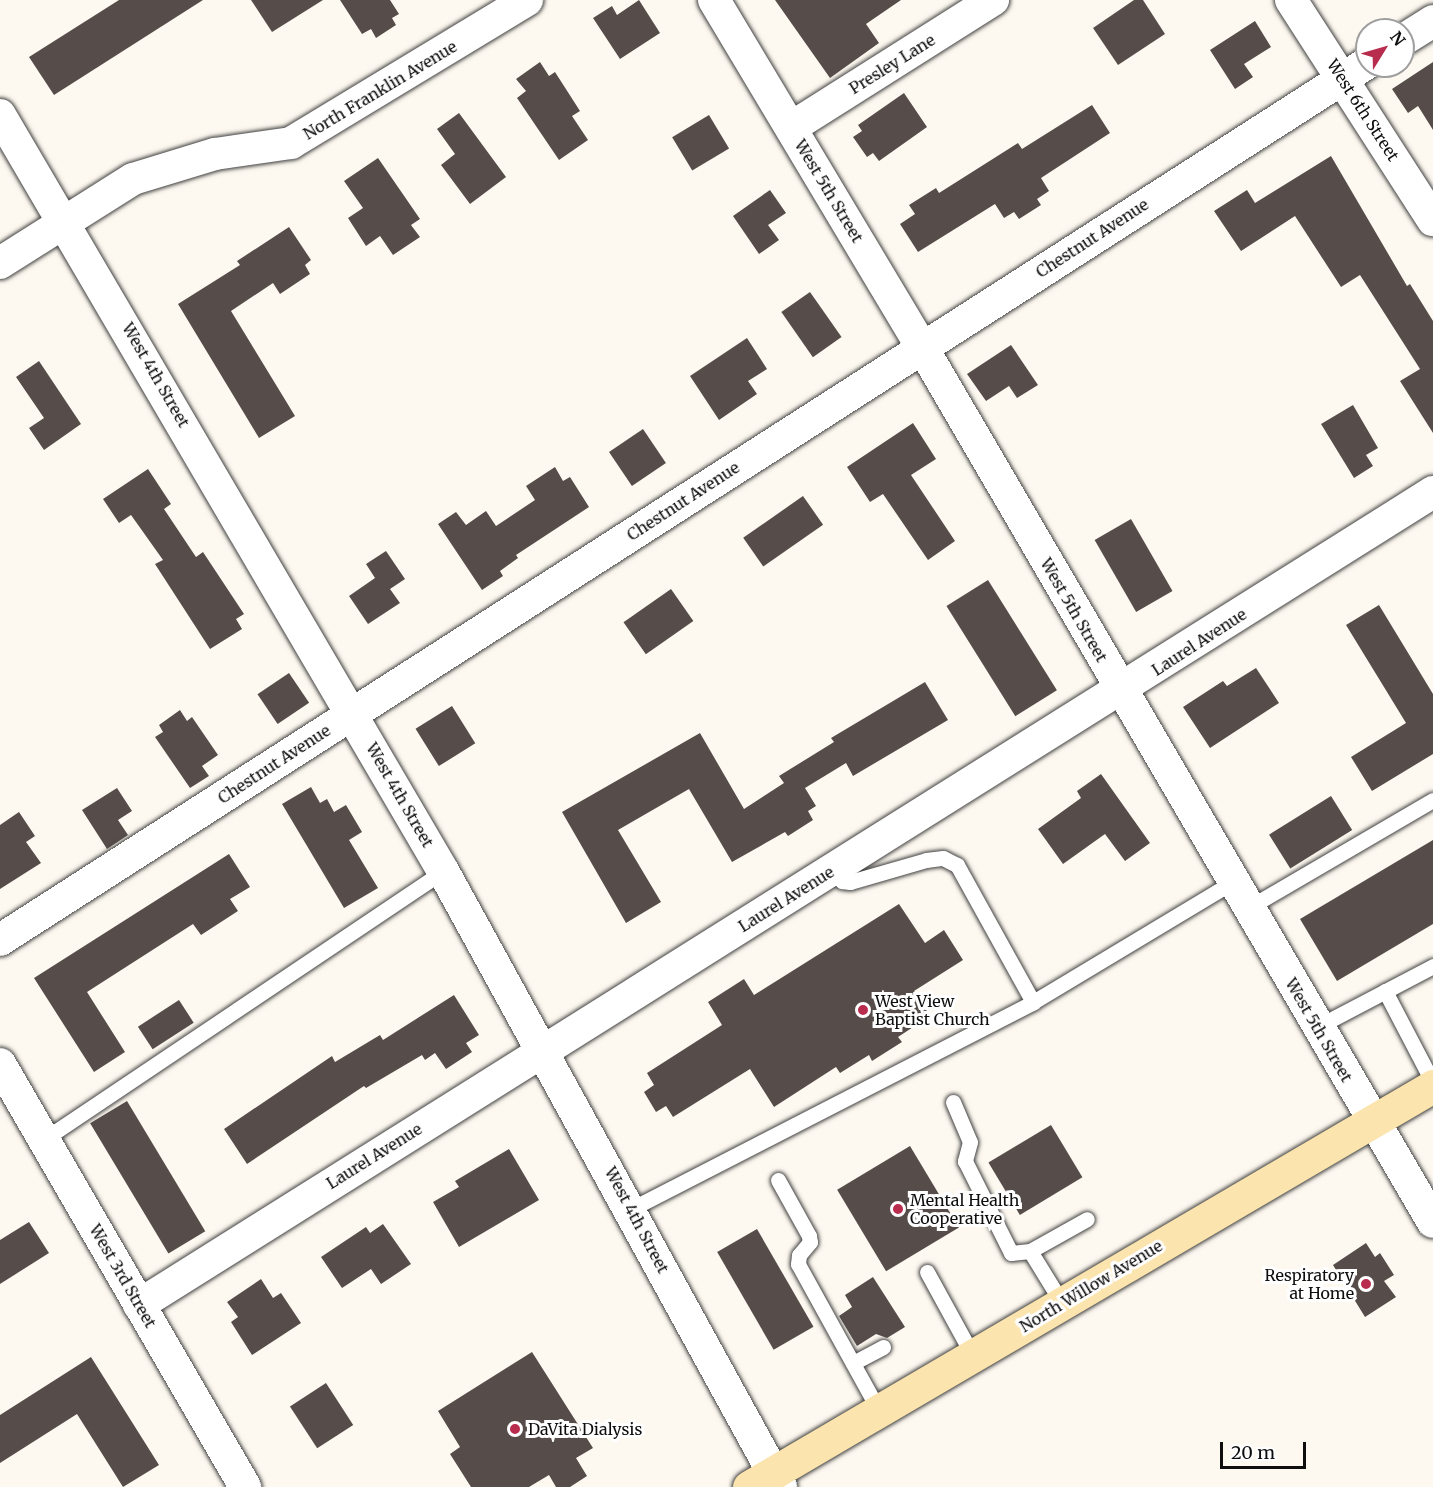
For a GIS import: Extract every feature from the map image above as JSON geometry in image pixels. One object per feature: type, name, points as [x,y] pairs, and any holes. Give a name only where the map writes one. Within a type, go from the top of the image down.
[{"type":"main road","name":"North Willow Avenue","points":[[768,1482],[879,1411],[1433,1085]]},
{"type":"street","name":"North Franklin Avenue","points":[[0,263],[133,179],[166,167],[215,154],[291,143],[527,0]]},
{"type":"street","name":"West 5th Street","points":[[714,0],[922,347],[1317,1027],[1433,1222]]},
{"type":"street","name":"Presley Lane","points":[[792,127],[993,0]]},
{"type":"street","name":"West 6th Street","points":[[1291,0],[1355,70]]},
{"type":"street","points":[[1415,32],[1433,21]]},
{"type":"street","name":"Chestnut Avenue","points":[[0,940],[1355,70]]},
{"type":"street","name":"West 6th Street","points":[[1359,78],[1433,220]]},
{"type":"street","name":"West 4th Street","points":[[0,114],[66,221],[354,713],[544,1048],[631,1209],[768,1482]]},
{"type":"street","name":"Laurel Avenue","points":[[139,1305],[544,1048],[1121,691],[1433,492]]},
{"type":"street","name":"West 3rd Street","points":[[0,1065],[245,1487]]},
{"type":"lane","points":[[631,1209],[1240,895],[1433,800]]},
{"type":"lane","points":[[832,870],[842,881],[850,882],[926,860],[943,858],[957,865],[1033,1002]]},
{"type":"lane","points":[[44,1140],[443,871]]},
{"type":"lane","points":[[1317,1027],[1433,966]]},
{"type":"lane","points":[[1385,992],[1433,1085]]},
{"type":"lane","points":[[953,1102],[970,1142],[965,1161],[1011,1253],[1030,1251],[1087,1218]]},
{"type":"lane","points":[[778,1180],[809,1236],[810,1242],[799,1255],[798,1264],[879,1411]]},
{"type":"lane","points":[[1030,1251],[1062,1304]]},
{"type":"lane","points":[[927,1272],[973,1356]]},
{"type":"lane","points":[[853,1364],[883,1347]]},
{"type":"building","points":[[119,0],[203,0],[54,95],[29,57]]},
{"type":"building","points":[[251,0],[323,0],[272,32]]},
{"type":"building","points":[[340,0],[390,0],[399,14],[392,18],[396,25],[376,38],[371,29],[362,34]]},
{"type":"building","points":[[639,0],[660,33],[620,59],[593,18],[612,6],[617,15]]},
{"type":"building","points":[[775,0],[901,0],[866,24],[879,43],[830,78]]},
{"type":"building","points":[[1134,0],[1143,0],[1165,34],[1118,65],[1093,28]]},
{"type":"building","points":[[1255,21],[1271,47],[1244,64],[1253,77],[1235,89],[1210,50]]},
{"type":"building","points":[[540,62],[549,76],[555,72],[580,111],[572,116],[588,140],[559,160],[517,98],[526,91],[516,79]]},
{"type":"building","points":[[1433,62],[1433,130],[1418,106],[1408,113],[1392,89],[1409,78],[1415,78],[1415,74]]},
{"type":"building","points":[[904,93],[927,127],[879,161],[873,153],[867,157],[853,137],[862,131],[858,125]]},
{"type":"building","points":[[1092,105],[1110,133],[1041,178],[1049,191],[1037,199],[1041,205],[1019,219],[1014,212],[1004,218],[995,204],[918,252],[900,224],[915,214],[909,205],[936,188],[939,193],[1018,143],[1022,149]]},
{"type":"building","points":[[459,113],[506,177],[470,204],[441,165],[455,154],[437,129]]},
{"type":"building","points":[[709,115],[729,148],[692,171],[672,137]]},
{"type":"building","points":[[1331,156],[1407,286],[1410,284],[1433,321],[1433,433],[1400,381],[1420,369],[1360,275],[1341,287],[1295,216],[1241,251],[1214,211],[1247,190],[1255,203]]},
{"type":"building","points":[[378,158],[420,219],[411,225],[420,237],[393,255],[380,236],[366,246],[348,218],[363,208],[344,181]]},
{"type":"building","points":[[770,190],[786,213],[768,225],[779,240],[759,254],[733,216]]},
{"type":"building","points":[[289,227],[311,260],[305,265],[310,274],[280,294],[273,283],[231,311],[295,416],[259,438],[178,304],[240,265],[237,261]]},
{"type":"building","points":[[810,292],[842,337],[813,357],[781,312]]},
{"type":"building","points":[[747,338],[767,369],[748,381],[757,394],[719,420],[690,376]]},
{"type":"building","points":[[1011,345],[1038,385],[1017,398],[1009,386],[986,401],[967,374]]},
{"type":"building","points":[[39,361],[81,424],[44,450],[29,428],[44,418],[16,377]]},
{"type":"building","points":[[1353,405],[1378,448],[1366,455],[1373,466],[1354,478],[1321,424]]},
{"type":"building","points":[[913,423],[936,459],[911,475],[955,541],[928,560],[883,494],[870,502],[847,467]]},
{"type":"building","points":[[643,429],[666,463],[632,486],[609,452]]},
{"type":"building","points":[[555,467],[563,481],[570,477],[589,507],[516,555],[518,558],[500,571],[503,576],[482,590],[438,524],[456,512],[466,525],[486,511],[496,526],[535,500],[526,486]]},
{"type":"building","points":[[148,469],[171,504],[164,509],[196,557],[203,552],[244,614],[236,619],[242,629],[210,649],[155,564],[163,560],[131,515],[119,523],[103,499]]},
{"type":"building","points":[[803,496],[823,525],[763,567],[743,538]]},
{"type":"building","points":[[1131,519],[1172,591],[1136,612],[1095,540]]},
{"type":"building","points":[[386,551],[405,579],[390,589],[400,603],[368,624],[349,596],[375,578],[366,564]]},
{"type":"building","points":[[988,580],[1057,690],[1015,716],[946,606]]},
{"type":"building","points":[[671,589],[693,621],[646,654],[623,622]]},
{"type":"building","points":[[1379,605],[1433,694],[1433,754],[1372,791],[1351,757],[1406,723],[1346,625]]},
{"type":"building","points":[[1256,668],[1279,703],[1210,748],[1183,707],[1223,681],[1227,686]]},
{"type":"building","points":[[289,673],[309,703],[278,724],[257,694]]},
{"type":"building","points":[[925,682],[948,720],[853,776],[846,763],[805,788],[816,806],[808,811],[813,820],[788,836],[785,832],[732,862],[689,789],[618,830],[661,902],[626,923],[562,812],[700,733],[744,809],[784,783],[779,776],[834,742],[831,738]]},
{"type":"building","points":[[452,706],[475,743],[439,766],[416,729]]},
{"type":"building","points":[[180,710],[187,721],[192,717],[218,755],[202,766],[209,776],[190,788],[155,737],[163,732],[159,725]]},
{"type":"building","points":[[1101,774],[1150,843],[1125,861],[1105,834],[1063,864],[1038,829],[1081,798],[1077,791]]},
{"type":"building","points":[[311,787],[320,803],[327,799],[334,812],[346,805],[362,832],[349,840],[378,888],[344,908],[282,804]]},
{"type":"building","points":[[117,788],[132,811],[118,820],[128,835],[107,849],[82,810]]},
{"type":"building","points":[[1331,796],[1352,830],[1290,869],[1269,835]]},
{"type":"building","points":[[19,812],[35,836],[26,842],[41,863],[0,889],[0,825]]},
{"type":"building","points":[[1433,840],[1433,924],[1337,981],[1300,919]]},
{"type":"building","points":[[229,854],[250,887],[230,899],[238,911],[201,935],[193,924],[87,992],[125,1052],[94,1072],[34,978]]},
{"type":"building","name":"West View Baptist Church","points":[[899,904],[925,943],[944,930],[963,960],[914,991],[930,1016],[898,1037],[902,1042],[872,1061],[869,1055],[840,1073],[836,1067],[774,1107],[750,1069],[673,1117],[666,1106],[656,1112],[644,1092],[654,1085],[647,1073],[722,1025],[708,1002],[744,979],[754,995]]},
{"type":"building","points":[[454,995],[479,1035],[466,1043],[472,1052],[446,1069],[435,1053],[425,1060],[422,1055],[366,1088],[364,1086],[247,1164],[224,1129],[332,1056],[335,1062],[380,1035],[383,1040]]},
{"type":"building","points":[[179,1000],[194,1023],[153,1049],[138,1027]]},
{"type":"building","points":[[127,1101],[205,1231],[168,1253],[90,1123]]},
{"type":"building","points":[[1051,1125],[1082,1177],[1020,1215],[988,1163]]},
{"type":"building","name":"Mental Health Cooperative","points":[[910,1146],[959,1227],[886,1271],[837,1190]]},
{"type":"building","points":[[509,1149],[539,1200],[459,1247],[433,1202],[459,1187],[455,1181]]},
{"type":"building","points":[[29,1222],[49,1253],[0,1284],[0,1240]]},
{"type":"building","points":[[383,1224],[411,1264],[381,1284],[371,1269],[342,1288],[321,1257],[366,1227],[370,1233]]},
{"type":"building","points":[[757,1229],[814,1327],[774,1350],[717,1252]]},
{"type":"building","name":"Respiratory at Home","points":[[1366,1243],[1375,1257],[1380,1253],[1394,1275],[1384,1281],[1396,1297],[1365,1317],[1333,1265]]},
{"type":"building","points":[[873,1277],[905,1327],[887,1338],[876,1334],[857,1346],[839,1316],[852,1307],[845,1295]]},
{"type":"building","points":[[261,1279],[273,1298],[281,1293],[301,1323],[252,1355],[231,1322],[238,1317],[227,1302]]},
{"type":"building","name":"DaVita Dialysis","points":[[532,1352],[593,1448],[576,1458],[587,1476],[570,1487],[556,1487],[549,1475],[529,1487],[471,1487],[450,1454],[460,1447],[438,1411]]},
{"type":"building","points":[[91,1357],[159,1465],[123,1487],[77,1414],[0,1463],[0,1415]]},
{"type":"building","points":[[326,1383],[353,1425],[317,1448],[290,1406]]},
{"type":"place","name":"West View Baptist Church","points":[[863,1010]]},
{"type":"place","name":"Mental Health Cooperative","points":[[898,1209]]},
{"type":"place","name":"Respiratory at Home","points":[[1366,1284]]},
{"type":"place","name":"DaVita Dialysis","points":[[515,1429]]}]
